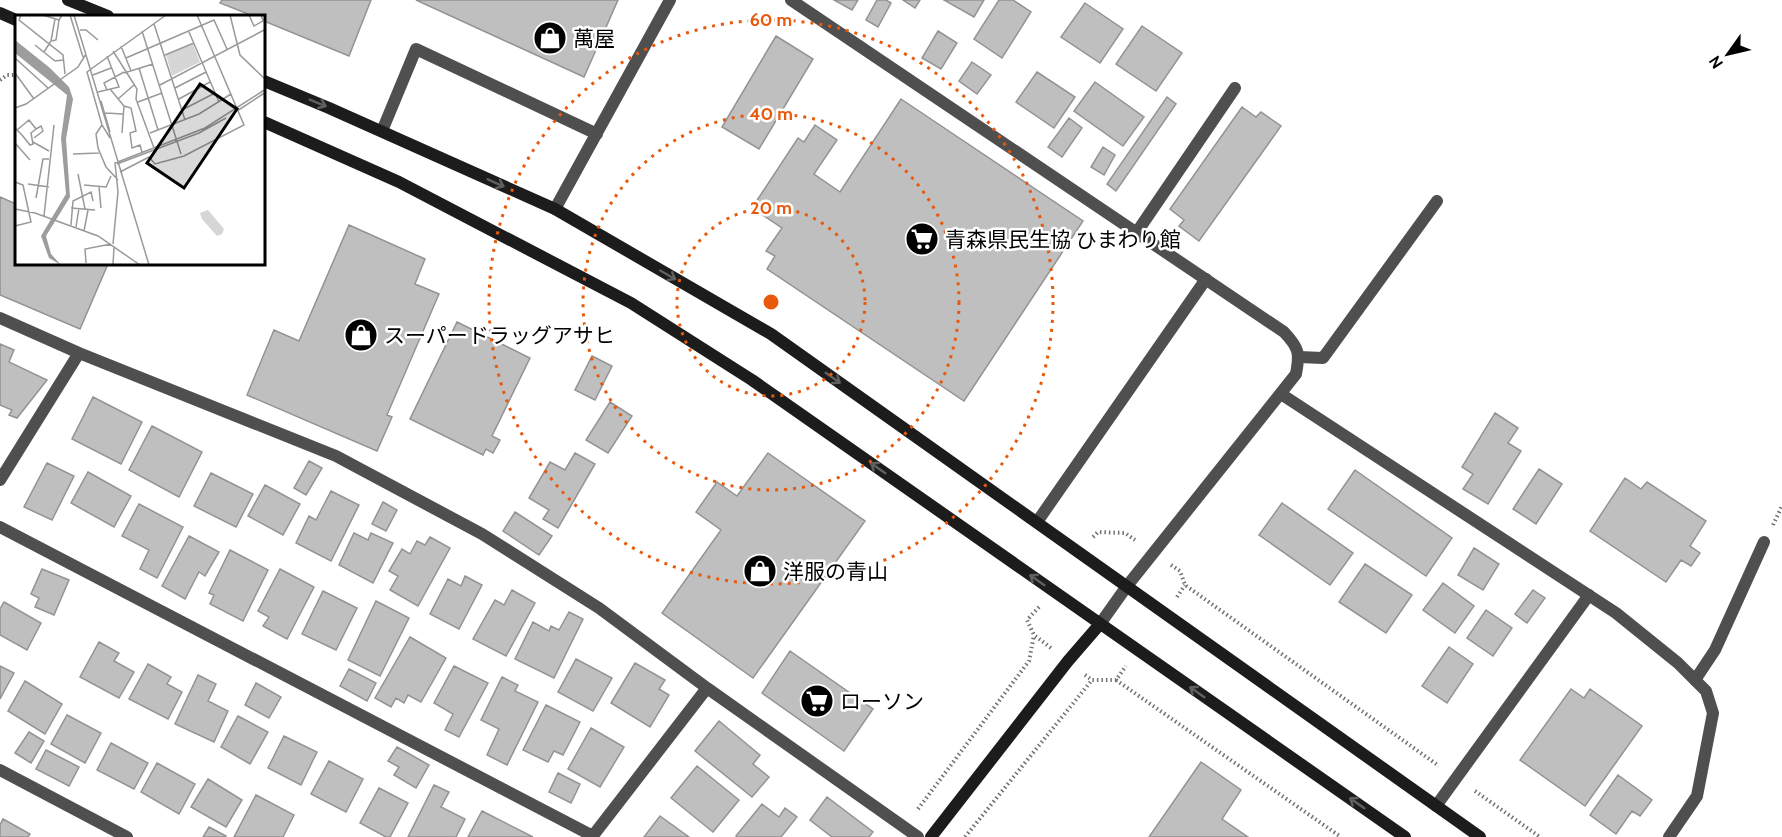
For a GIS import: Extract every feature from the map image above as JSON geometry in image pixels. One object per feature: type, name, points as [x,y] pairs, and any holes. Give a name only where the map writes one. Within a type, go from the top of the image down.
[{"type":"street","points":[[68,0],[106,15]]},
{"type":"street","points":[[555,209],[670,0]]},
{"type":"street","points":[[790,0],[1284,332],[1296,344],[1299,357],[1296,375],[1126,586],[1100,624],[1068,661],[931,837]]},
{"type":"street","points":[[0,13],[15,20]]},
{"type":"street","points":[[382,131],[416,49],[597,134]]},
{"type":"street","points":[[266,82],[555,209],[771,334],[1480,837]]},
{"type":"street","points":[[1137,232],[1235,88]]},
{"type":"street","points":[[266,123],[399,182],[631,303],[752,380],[1405,837]]},
{"type":"street","points":[[1299,357],[1323,358],[1437,201]]},
{"type":"street","points":[[1037,522],[1206,279]]},
{"type":"street","points":[[0,318],[79,353],[336,456],[472,529],[599,608],[918,837]]},
{"type":"street","points":[[0,480],[79,353]]},
{"type":"street","points":[[1281,394],[1616,612],[1678,663],[1706,691],[1713,713],[1697,796],[1669,837]]},
{"type":"street","points":[[0,527],[592,837],[708,688]]},
{"type":"street","points":[[1695,680],[1715,650],[1764,542]]},
{"type":"street","points":[[1436,806],[1589,595]]},
{"type":"street","points":[[0,770],[127,837]]},
{"type":"path","points":[[0,71],[7,75],[15,75]]},
{"type":"path","points":[[0,80],[7,75]]},
{"type":"path","points":[[1185,585],[1540,837]]},
{"type":"path","points":[[904,827],[1029,661],[1034,635]]},
{"type":"path","points":[[965,837],[1092,680]]},
{"type":"path","points":[[1116,680],[1341,837]]},
{"type":"building","points":[[222,0],[371,0],[349,56],[266,22],[266,15],[250,15],[220,3]]},
{"type":"building","name":"萬屋","points":[[416,0],[618,0],[584,77]]},
{"type":"building","points":[[834,0],[858,0],[852,10]]},
{"type":"building","points":[[877,0],[886,0],[891,3],[878,27],[866,20]]},
{"type":"building","points":[[903,0],[920,0],[915,8]]},
{"type":"building","points":[[944,0],[984,0],[974,17]]},
{"type":"building","points":[[999,0],[1013,0],[1031,12],[1002,58],[974,39]]},
{"type":"building","points":[[1085,3],[1123,29],[1100,63],[1061,37]]},
{"type":"building","points":[[1142,26],[1182,53],[1156,91],[1116,64]]},
{"type":"building","points":[[938,31],[957,43],[941,69],[922,58]]},
{"type":"building","points":[[776,36],[813,59],[759,149],[722,127]]},
{"type":"building","points":[[972,62],[991,75],[977,94],[959,81]]},
{"type":"building","points":[[1037,72],[1075,97],[1054,128],[1016,102]]},
{"type":"building","points":[[1095,82],[1144,117],[1123,146],[1074,111]]},
{"type":"building","points":[[1167,97],[1176,104],[1116,191],[1107,184]]},
{"type":"building","name":"青森県民生協 ひまわり館","points":[[901,99],[1083,221],[964,401],[767,269],[775,256],[766,251],[782,228],[752,208],[798,138],[804,142],[815,125],[837,140],[814,174],[840,192]]},
{"type":"building","points":[[1242,107],[1256,117],[1261,112],[1281,126],[1199,241],[1179,226],[1184,220],[1170,209]]},
{"type":"building","points":[[1069,118],[1082,128],[1062,157],[1048,147]]},
{"type":"building","points":[[1103,147],[1115,155],[1104,175],[1091,167]]},
{"type":"building","points":[[0,197],[15,204],[15,266],[107,266],[80,329],[0,295]]},
{"type":"building","name":"スーパードラッグアサヒ","points":[[349,225],[425,259],[415,284],[439,294],[387,415],[392,417],[377,451],[247,395],[274,330],[299,341]]},
{"type":"building","points":[[457,322],[530,358],[492,436],[500,440],[493,453],[486,449],[483,455],[410,419]]},
{"type":"building","points":[[0,344],[14,350],[9,362],[47,380],[17,418],[9,415],[12,410],[0,405]]},
{"type":"building","points":[[592,356],[612,366],[595,400],[575,390]]},
{"type":"building","points":[[93,397],[142,422],[121,464],[72,439]]},
{"type":"building","points":[[610,402],[632,416],[608,453],[586,440]]},
{"type":"building","points":[[1495,413],[1518,428],[1508,443],[1521,451],[1488,504],[1463,489],[1473,474],[1462,467]]},
{"type":"building","points":[[152,426],[202,452],[179,497],[129,470]]},
{"type":"building","points":[[575,453],[595,464],[558,528],[543,519],[549,510],[529,498],[550,462],[565,470]]},
{"type":"building","name":"洋服の青山","points":[[768,453],[865,521],[753,678],[662,613],[721,530],[696,512],[717,482],[737,496]]},
{"type":"building","points":[[309,461],[322,468],[306,495],[294,488]]},
{"type":"building","points":[[47,463],[74,476],[52,520],[24,507]]},
{"type":"building","points":[[1539,469],[1562,484],[1536,524],[1513,509]]},
{"type":"building","points":[[1355,470],[1452,538],[1426,576],[1328,509]]},
{"type":"building","points":[[88,472],[131,496],[114,527],[71,503]]},
{"type":"building","points":[[211,473],[253,494],[236,527],[194,506]]},
{"type":"building","points":[[1625,478],[1641,489],[1647,482],[1706,521],[1690,546],[1700,553],[1691,566],[1681,560],[1666,582],[1590,531]]},
{"type":"building","points":[[265,485],[300,504],[283,535],[248,516]]},
{"type":"building","points":[[331,491],[359,505],[331,561],[296,543],[309,516],[316,520]]},
{"type":"building","points":[[383,502],[397,510],[386,531],[372,524]]},
{"type":"building","points":[[1282,503],[1353,553],[1330,585],[1259,535]]},
{"type":"building","points":[[139,504],[183,527],[157,578],[140,569],[149,550],[122,536]]},
{"type":"building","points":[[515,512],[552,536],[539,555],[503,531]]},
{"type":"building","points":[[354,533],[368,540],[371,533],[393,543],[373,583],[339,565]]},
{"type":"building","points":[[189,536],[219,552],[205,576],[199,572],[185,599],[162,586]]},
{"type":"building","points":[[430,537],[450,548],[418,606],[390,590],[398,576],[389,571],[402,549],[410,554],[417,541],[425,545]]},
{"type":"building","points":[[1474,548],[1499,564],[1483,590],[1458,575]]},
{"type":"building","points":[[230,550],[268,570],[243,621],[210,604],[214,595],[209,593]]},
{"type":"building","points":[[1365,564],[1412,595],[1386,633],[1339,602]]},
{"type":"building","points":[[42,569],[69,580],[54,615],[35,607],[39,598],[31,594]]},
{"type":"building","points":[[280,569],[314,587],[287,639],[263,626],[269,617],[258,611]]},
{"type":"building","points":[[465,576],[482,585],[459,629],[430,614],[448,579],[461,586]]},
{"type":"building","points":[[1443,583],[1474,606],[1455,633],[1423,610]]},
{"type":"building","points":[[512,590],[535,603],[506,656],[473,639],[495,600],[504,605]]},
{"type":"building","points":[[1533,590],[1545,598],[1527,623],[1515,614]]},
{"type":"building","points":[[323,591],[357,608],[336,650],[302,634]]},
{"type":"building","points":[[376,601],[409,618],[380,676],[348,660]]},
{"type":"building","points":[[4,602],[41,623],[27,650],[0,635],[0,609]]},
{"type":"building","points":[[1486,610],[1512,628],[1493,656],[1467,638]]},
{"type":"building","points":[[569,612],[583,619],[554,678],[515,659],[533,622],[549,631],[551,626],[559,630]]},
{"type":"building","points":[[410,637],[446,658],[421,702],[408,695],[404,703],[396,698],[391,707],[375,698]]},
{"type":"building","points":[[99,642],[119,653],[114,661],[134,672],[119,698],[80,677]]},
{"type":"building","points":[[1449,647],[1473,664],[1447,703],[1422,686]]},
{"type":"building","name":"ローソン","points":[[790,651],[873,709],[844,751],[762,693]]},
{"type":"building","points":[[576,659],[612,678],[593,711],[558,692]]},
{"type":"building","points":[[635,663],[665,680],[659,689],[669,695],[650,727],[611,703]]},
{"type":"building","points":[[148,664],[171,677],[167,684],[182,692],[168,719],[129,699]]},
{"type":"building","points":[[0,666],[14,673],[0,699]]},
{"type":"building","points":[[454,666],[488,683],[459,737],[445,730],[453,714],[434,703]]},
{"type":"building","points":[[349,669],[376,683],[367,701],[340,686]]},
{"type":"building","points":[[198,675],[216,684],[208,701],[228,711],[214,742],[175,724]]},
{"type":"building","points":[[502,677],[518,685],[515,691],[538,702],[507,765],[487,755],[499,729],[481,720]]},
{"type":"building","points":[[25,681],[62,704],[45,734],[8,711]]},
{"type":"building","points":[[256,683],[281,697],[269,718],[245,705]]},
{"type":"building","points":[[1571,689],[1584,698],[1590,689],[1642,726],[1585,806],[1520,760]]},
{"type":"building","points":[[546,705],[580,722],[563,755],[554,751],[548,762],[523,750]]},
{"type":"building","points":[[67,715],[101,733],[85,763],[51,744]]},
{"type":"building","points":[[238,716],[268,732],[250,764],[221,747]]},
{"type":"building","points":[[719,721],[760,755],[753,764],[769,777],[752,797],[695,751]]},
{"type":"building","points":[[591,728],[624,747],[600,787],[568,769]]},
{"type":"building","points":[[29,732],[44,741],[31,763],[15,753]]},
{"type":"building","points":[[284,736],[317,752],[301,785],[268,768]]},
{"type":"building","points":[[111,743],[148,763],[134,789],[97,770]]},
{"type":"building","points":[[397,747],[429,765],[416,788],[394,775],[399,767],[388,761]]},
{"type":"building","points":[[46,750],[79,767],[69,786],[36,769]]},
{"type":"building","points":[[329,761],[363,779],[346,812],[311,794]]},
{"type":"building","points":[[1201,762],[1241,790],[1222,819],[1248,837],[1149,837]]},
{"type":"building","points":[[157,763],[195,784],[179,814],[141,792]]},
{"type":"building","points":[[697,766],[739,800],[713,832],[671,798]]},
{"type":"building","points":[[558,773],[580,784],[571,803],[549,792]]},
{"type":"building","points":[[1618,775],[1652,800],[1640,816],[1632,811],[1616,834],[1590,815]]},
{"type":"building","points":[[208,779],[242,800],[226,827],[191,807]]},
{"type":"building","points":[[434,785],[449,792],[441,807],[465,819],[456,837],[408,837]]},
{"type":"building","points":[[379,788],[408,803],[390,837],[360,823]]},
{"type":"building","points":[[256,795],[294,815],[283,837],[234,837]]},
{"type":"building","points":[[827,797],[873,832],[869,837],[832,837],[810,820]]},
{"type":"building","points":[[762,804],[779,817],[785,808],[797,817],[781,837],[737,837],[736,836]]},
{"type":"building","points":[[482,811],[533,837],[468,837]]},
{"type":"building","points":[[660,816],[689,837],[644,837]]},
{"type":"building","points":[[3,819],[30,834],[28,837],[0,837],[0,825]]},
{"type":"building","points":[[209,827],[226,836],[203,837]]},
{"type":"place","name":"萬屋","points":[[550,38]]},
{"type":"place","name":"青森県民生協 ひまわり館","points":[[922,239]]},
{"type":"place","name":"スーパードラッグアサヒ","points":[[361,335]]},
{"type":"place","name":"洋服の青山","points":[[760,571]]},
{"type":"place","name":"ローソン","points":[[817,701]]}]
